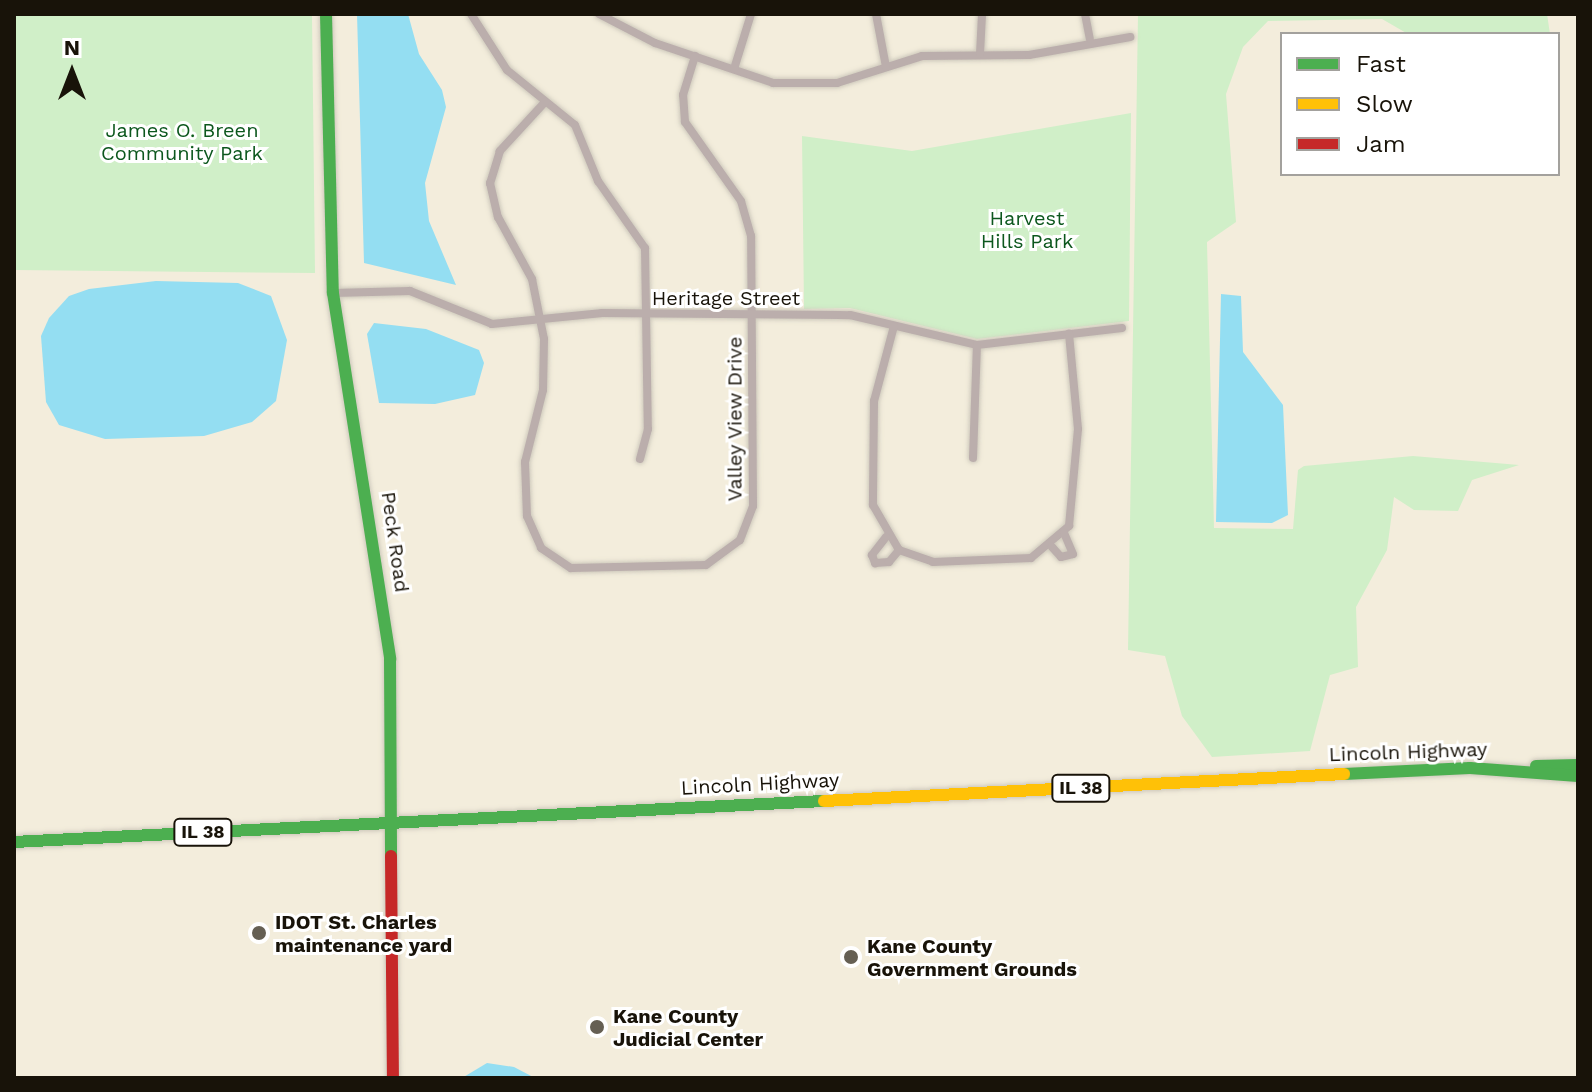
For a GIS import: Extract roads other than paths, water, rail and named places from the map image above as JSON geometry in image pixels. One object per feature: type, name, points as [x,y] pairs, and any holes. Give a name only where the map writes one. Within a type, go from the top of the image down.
[{"type":"main road","name":"Peck Road","points":[[326,14],[333,293],[388,639],[393,1078]]},
{"type":"main road","name":"Lincoln Highway","points":[[14,842],[1578,765]]},
{"type":"main road","name":"Lincoln Highway","points":[[1509,769],[1578,776]]},
{"type":"street","points":[[471,14],[490,50],[545,102],[575,125],[598,181],[645,248],[650,313],[648,429],[640,459]]},
{"type":"street","points":[[599,14],[695,56],[773,83],[820,83],[922,56],[1029,55],[1090,39],[1130,37]]},
{"type":"street","points":[[734,69],[751,14]]},
{"type":"street","points":[[876,14],[886,67]]},
{"type":"street","points":[[980,54],[982,14]]},
{"type":"street","points":[[1085,14],[1090,39]]},
{"type":"street","name":"Valley View Drive","points":[[545,102],[500,151],[490,183],[495,211],[532,279],[545,367],[527,445],[527,516],[541,548],[561,563],[631,570],[706,565],[729,551],[748,525],[751,314],[748,216],[683,116],[695,56]]},
{"type":"street","name":"Heritage Street","points":[[333,293],[392,288],[481,323],[650,313],[850,315],[977,345],[1122,328]]},
{"type":"street","points":[[894,326],[879,369],[872,436],[873,505],[886,537],[899,550],[933,562],[995,561],[1052,547],[1064,533],[1075,509],[1077,473],[1069,333]]},
{"type":"street","points":[[973,458],[977,345]]},
{"type":"street","points":[[1052,547],[1061,557],[1073,554],[1064,533]]},
{"type":"street","points":[[886,537],[872,555],[875,563],[889,562],[899,550]]},
{"type":"water","points":[[357,14],[408,14],[419,54],[442,90],[446,107],[425,183],[429,221],[456,285],[364,263]]},
{"type":"water","points":[[156,281],[238,283],[271,296],[287,340],[276,401],[252,422],[204,436],[105,439],[59,425],[46,402],[41,336],[49,318],[69,296],[89,289]]},
{"type":"water","points":[[1221,294],[1241,296],[1243,352],[1283,405],[1288,515],[1272,523],[1216,522]]},
{"type":"water","points":[[374,323],[426,329],[479,350],[484,363],[475,395],[435,404],[379,403],[367,334]]},
{"type":"water","points":[[487,1063],[514,1067],[535,1078],[462,1078]]},
{"type":"place","name":"IDOT St. Charles maintenance yard","points":[[259,933]]},
{"type":"place","name":"Kane County Government Grounds","points":[[851,957]]},
{"type":"place","name":"Kane County Judicial Center","points":[[597,1027]]},
{"type":"park label","name":"James O. Breen Community Park","points":[[182,142]]},
{"type":"park label","name":"Harvest Hills Park","points":[[1027,230]]}]
